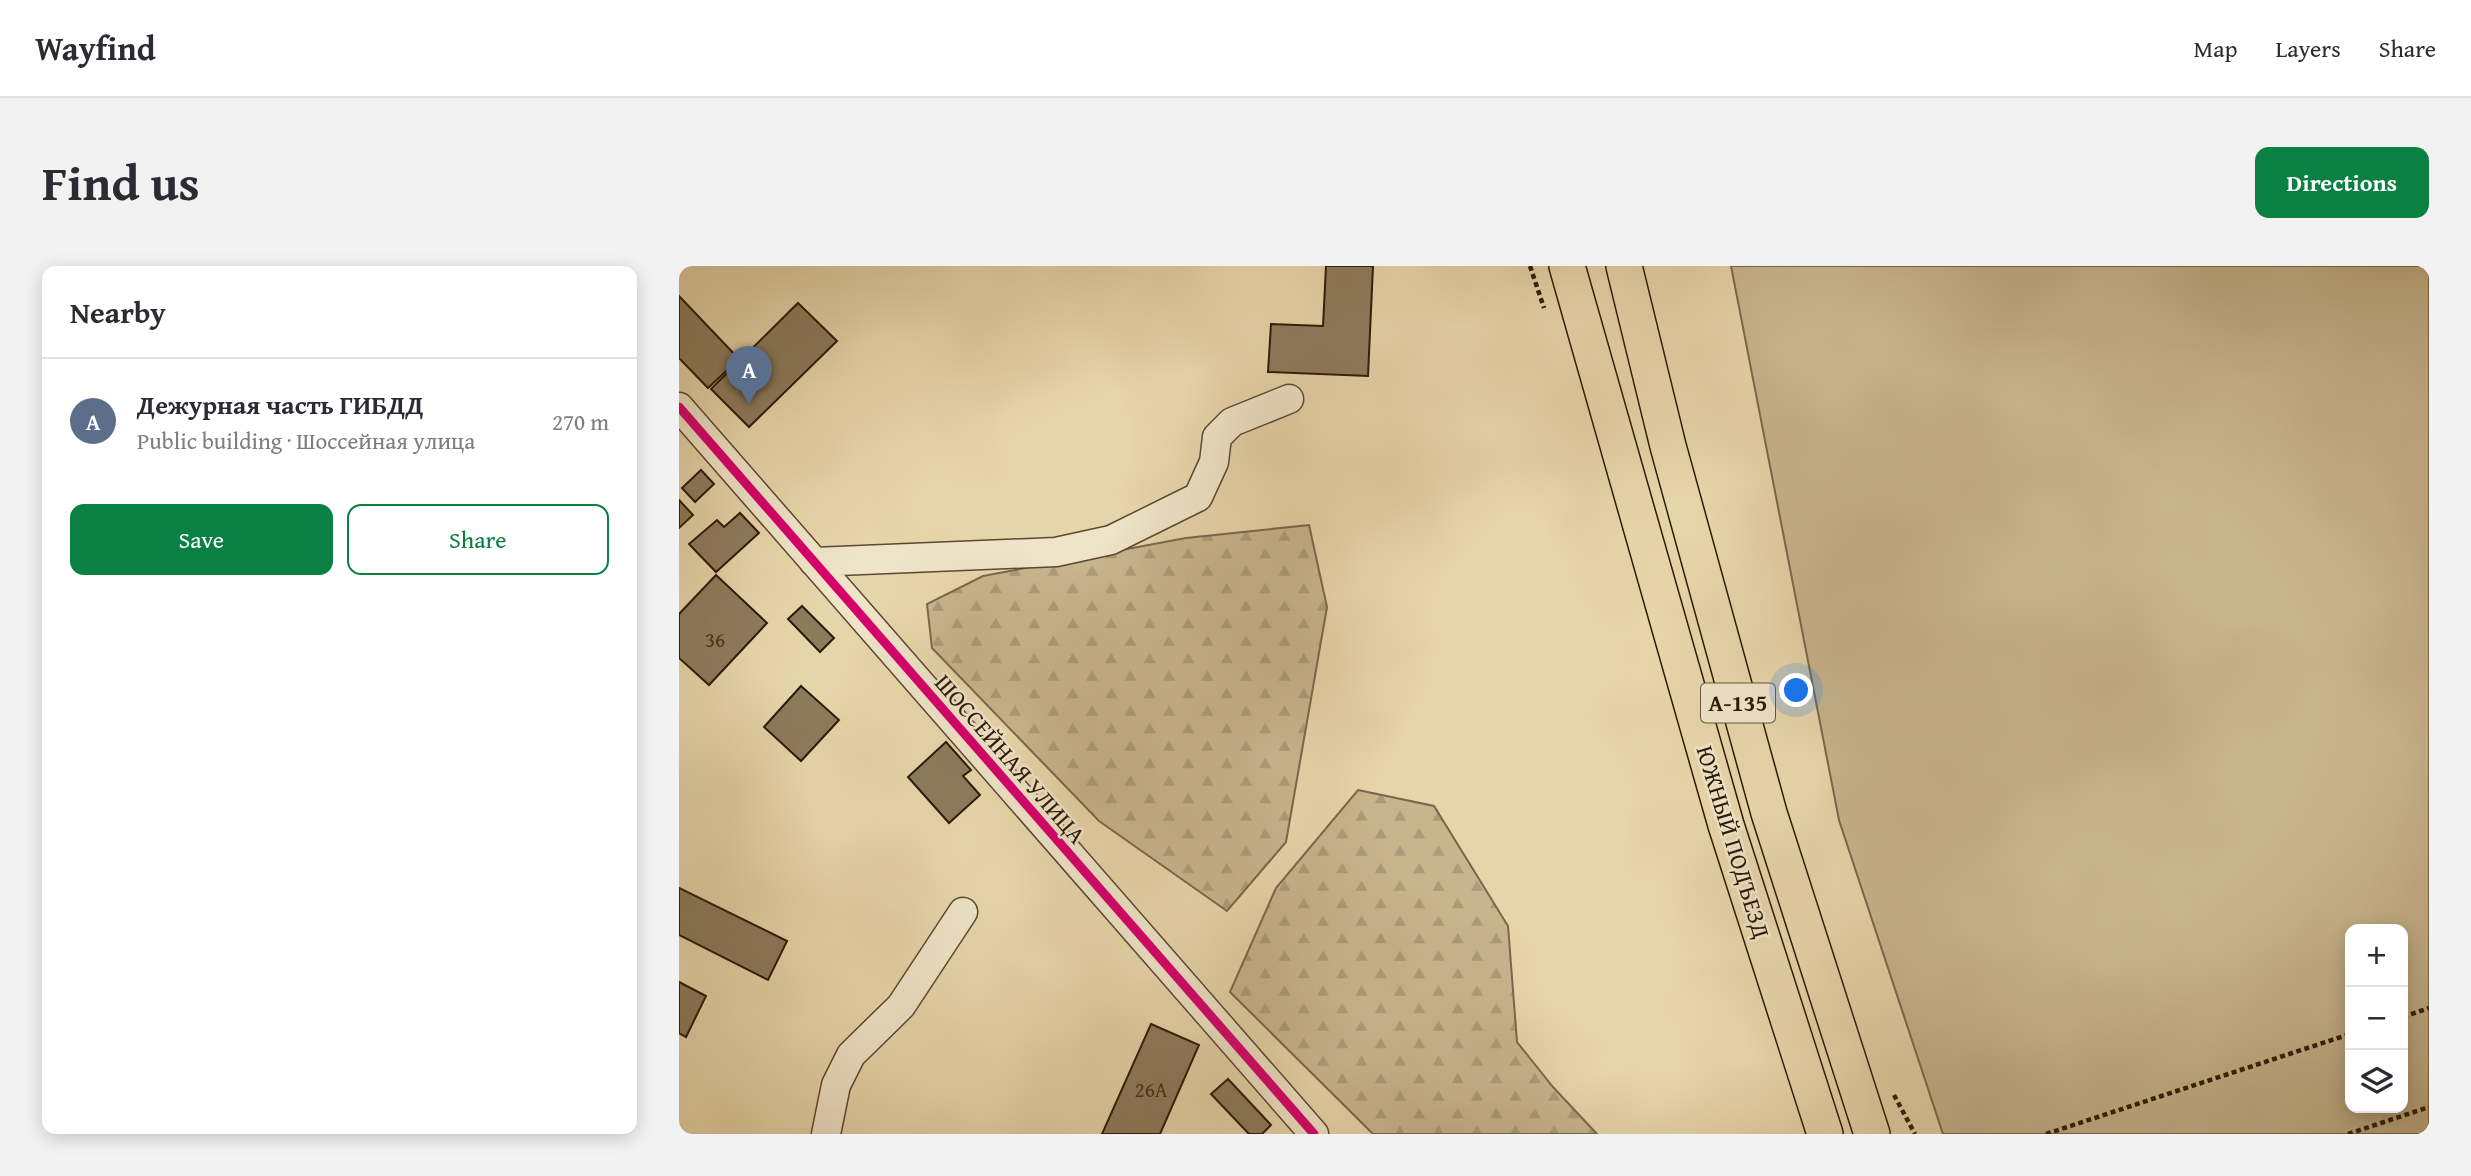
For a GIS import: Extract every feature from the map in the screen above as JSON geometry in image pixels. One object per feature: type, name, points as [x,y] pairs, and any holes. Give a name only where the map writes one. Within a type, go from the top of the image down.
[{"type":"main road","name":"ЮЖНЫЙ ПОДЪЕЗД","points":[[1567,266],[1726,825],[1825,1134]]},
{"type":"main road","name":"ЮЖНЫЙ ПОДЪЕЗД","points":[[1624,266],[1668,446],[1769,813],[1872,1134]]},
{"type":"street","points":[[814,562],[1056,552],[1111,540],[1198,498],[1214,462],[1217,437],[1232,422],[1289,399]]},
{"type":"street","name":"ШОССЕЙНАЯ УЛИЦА","points":[[679,407],[1314,1134]]},
{"type":"street","points":[[826,1134],[836,1085],[851,1055],[901,1006],[963,912]]},
{"type":"path","points":[[2408,1015],[2429,1008]]},
{"type":"path","points":[[2046,1134],[2345,1036]]},
{"type":"path","points":[[2348,1134],[2429,1107]]},
{"type":"green space","points":[[1731,266],[2429,266],[2429,1134],[1943,1134],[1839,820]]},
{"type":"green space","points":[[1309,525],[1327,607],[1286,842],[1227,911],[1099,821],[932,648],[927,604],[983,576],[1186,538]]},
{"type":"green space","points":[[1358,790],[1434,806],[1508,926],[1517,1042],[1553,1087],[1597,1134],[1373,1134],[1230,992],[1276,888]]},
{"type":"building","points":[[1326,266],[1373,266],[1368,376],[1268,372],[1271,324],[1323,326]]},
{"type":"building","points":[[679,296],[739,359],[708,388],[679,358]]},
{"type":"building","points":[[798,303],[837,341],[749,427],[711,389]]},
{"type":"building","points":[[701,470],[714,484],[695,502],[682,488]]},
{"type":"building","points":[[679,500],[693,515],[679,528]]},
{"type":"building","points":[[740,513],[759,533],[716,572],[689,544],[717,520],[724,527]]},
{"type":"building","points":[[716,575],[767,623],[709,685],[679,658],[679,614]]},
{"type":"building","points":[[802,606],[834,638],[820,652],[788,619]]},
{"type":"building","points":[[801,686],[839,720],[801,761],[764,727]]},
{"type":"building","points":[[946,742],[971,770],[963,776],[980,795],[949,823],[908,777]]},
{"type":"building","points":[[679,888],[787,941],[768,980],[679,935]]},
{"type":"building","points":[[679,982],[706,996],[686,1037],[679,1033]]},
{"type":"building","points":[[1151,1024],[1199,1045],[1160,1134],[1102,1134]]},
{"type":"building","points":[[1228,1079],[1271,1125],[1262,1134],[1249,1134],[1211,1094]]},
{"type":"cycle path","points":[[679,407],[1314,1134]]},
{"type":"place","name":"Дежурная часть ГИБДД","points":[[749,404]]}]
